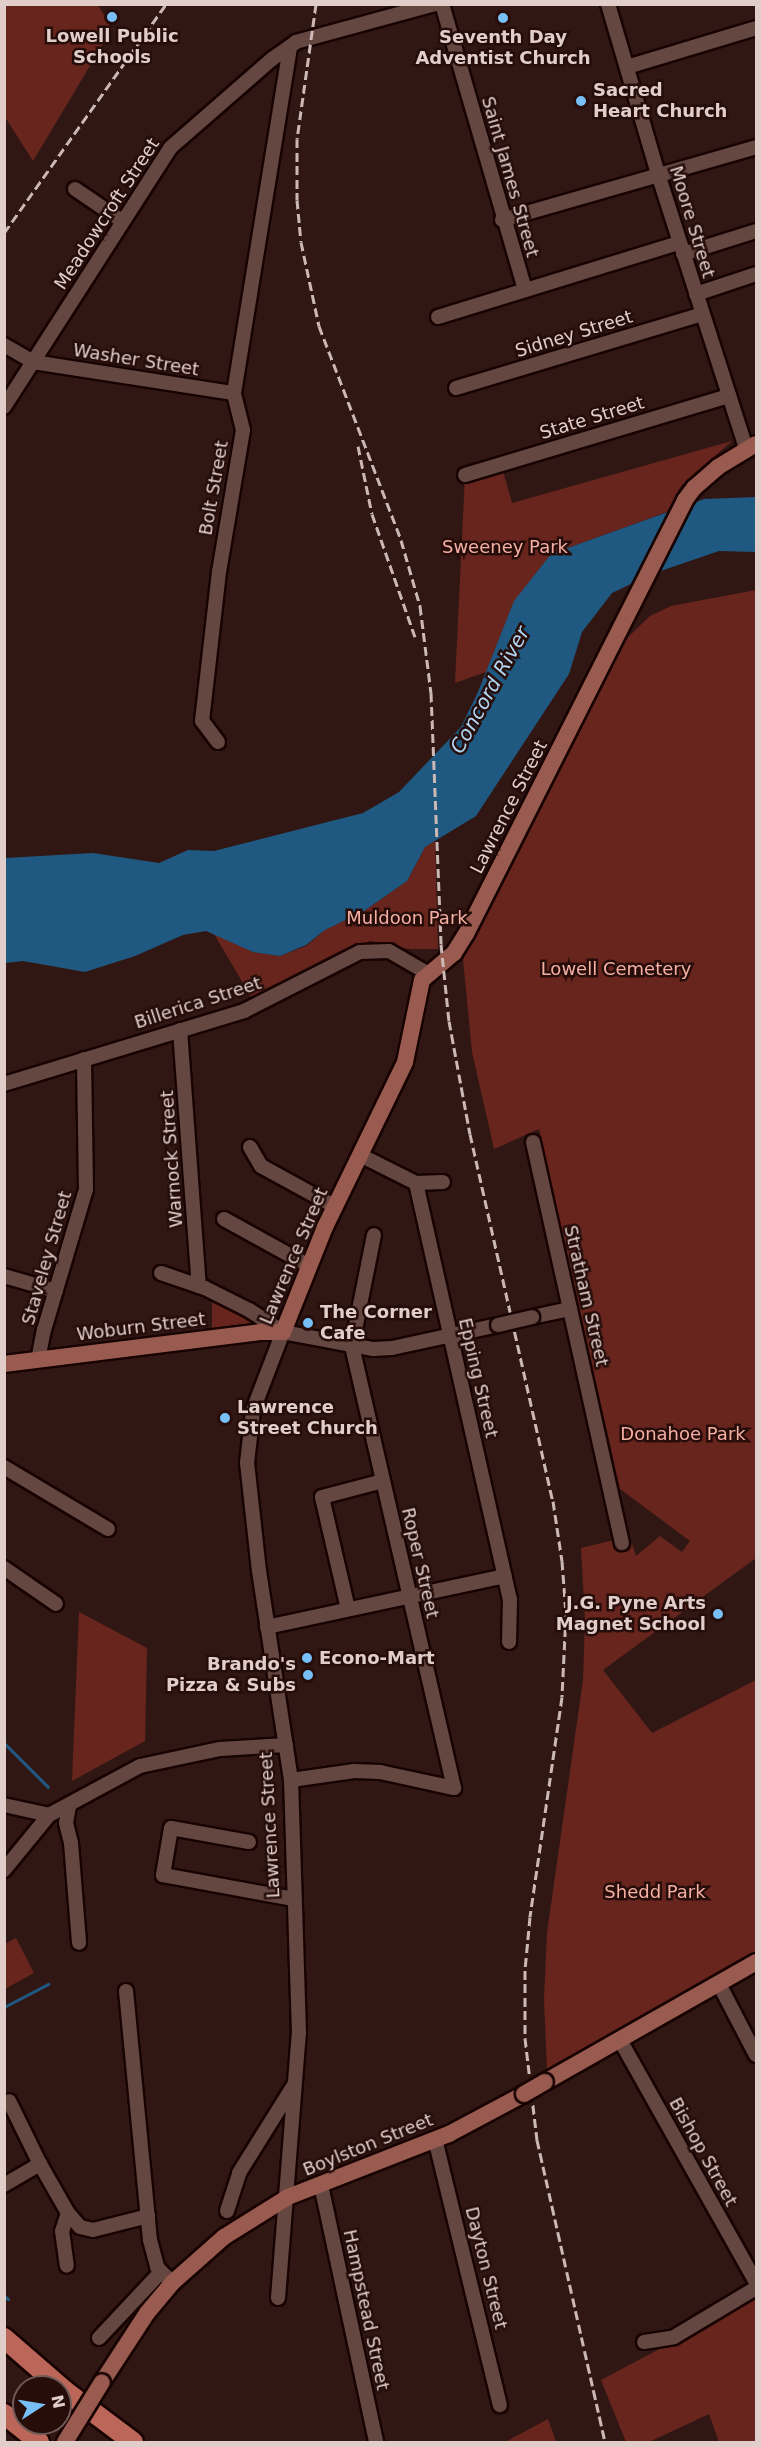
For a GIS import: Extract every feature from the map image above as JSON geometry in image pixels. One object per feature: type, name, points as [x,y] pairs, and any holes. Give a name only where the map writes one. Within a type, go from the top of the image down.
[{"type":"highway","points":[[4,2338],[65,2391],[134,2442]]},
{"type":"highway","points":[[4,2414],[39,2442]]},
{"type":"main road","name":"Lawrence Street","points":[[283,1332],[334,1206],[405,1062],[414,1029],[419,987],[427,973],[454,953],[466,934],[685,500],[704,478],[751,446]]},
{"type":"main road","name":"Woburn Street","points":[[4,1364],[249,1333],[283,1332]]},
{"type":"main road","name":"Boylston Street","points":[[65,2442],[147,2313],[167,2277],[288,2197],[435,2139],[524,2094],[756,1962]]},
{"type":"street","name":"Meadowcroft Street","points":[[4,408],[170,148],[290,46],[327,32],[435,4]]},
{"type":"street","name":"Saint James Street","points":[[442,4],[502,220],[525,290]]},
{"type":"street","name":"Moore Street","points":[[608,4],[702,314],[729,396],[751,446]]},
{"type":"street","points":[[627,67],[756,28]]},
{"type":"street","points":[[234,393],[290,46]]},
{"type":"street","points":[[502,220],[659,177],[756,147]]},
{"type":"street","points":[[75,189],[122,221]]},
{"type":"street","points":[[438,317],[525,290],[681,248],[756,231]]},
{"type":"street","points":[[696,294],[756,274]]},
{"type":"street","name":"Sidney Street","points":[[456,388],[702,314]]},
{"type":"street","points":[[4,345],[33,362]]},
{"type":"street","name":"Washer Street","points":[[33,362],[234,393]]},
{"type":"street","name":"Bolt Street","points":[[218,742],[202,721],[217,590],[243,429],[234,393]]},
{"type":"street","name":"State Street","points":[[465,475],[729,396]]},
{"type":"street","name":"Billerica Street","points":[[4,1084],[257,1006],[360,952],[390,951],[427,973]]},
{"type":"street","name":"Warnock Street","points":[[180,1030],[199,1286]]},
{"type":"street","name":"Staveley Street","points":[[38,1360],[86,1189],[84,1059]]},
{"type":"street","name":"Stratham Street","points":[[532,1142],[622,1543]]},
{"type":"street","points":[[250,1146],[261,1166],[334,1206]]},
{"type":"street","points":[[360,1155],[416,1184],[443,1182]]},
{"type":"street","name":"Epping Street","points":[[416,1184],[505,1576],[512,1612],[509,1642]]},
{"type":"street","points":[[224,1219],[309,1266]]},
{"type":"street","points":[[352,1345],[374,1235]]},
{"type":"street","points":[[161,1273],[199,1286],[249,1310],[283,1332],[383,1350],[570,1308]]},
{"type":"street","points":[[4,1276],[56,1291]]},
{"type":"street","name":"Lawrence Street","points":[[279,2298],[288,2197],[299,2003],[291,1780],[250,1501],[248,1444],[253,1410],[283,1332]]},
{"type":"street","name":"Roper Street","points":[[291,1780],[354,1771],[380,1772],[454,1788],[352,1345]]},
{"type":"street","points":[[4,1467],[108,1529]]},
{"type":"street","points":[[348,1609],[322,1497],[383,1481]]},
{"type":"street","points":[[4,1568],[56,1604]]},
{"type":"street","points":[[267,1627],[505,1576]]},
{"type":"street","points":[[4,1870],[49,1815],[140,1766],[220,1749],[286,1745]]},
{"type":"street","points":[[4,1805],[49,1815]]},
{"type":"street","points":[[69,1806],[66,1823],[71,1842],[79,1944]]},
{"type":"street","points":[[249,1842],[171,1828],[163,1875],[294,1899]]},
{"type":"street","points":[[719,1984],[756,2055]]},
{"type":"street","points":[[99,2338],[167,2277],[157,2267],[148,2216],[126,1991]]},
{"type":"street","name":"Bishop Street","points":[[620,2040],[756,2282]]},
{"type":"street","points":[[227,2211],[239,2173],[280,2103],[295,2083]]},
{"type":"street","points":[[9,2101],[40,2164],[68,2213],[80,2227],[93,2230],[148,2216]]},
{"type":"street","name":"Dayton Street","points":[[435,2139],[500,2405]]},
{"type":"street","points":[[4,2185],[40,2164]]},
{"type":"street","name":"Hampstead Street","points":[[321,2185],[376,2442]]},
{"type":"street","points":[[67,2266],[62,2231],[68,2213]]},
{"type":"street","points":[[644,2343],[674,2337],[756,2288]]},
{"type":"green space","points":[[5,4],[98,5],[112,29],[33,161],[5,117]]},
{"type":"green space","name":"Sweeney Park","points":[[732,441],[681,486],[667,512],[551,554],[514,602],[486,672],[455,683],[465,475],[501,464],[512,503]]},
{"type":"green space","points":[[756,590],[756,1558],[603,1670],[652,1733],[756,1680],[756,1954],[547,2071],[544,1999],[547,1933],[583,1680],[585,1620],[581,1548],[614,1540],[616,1547],[632,1544],[636,1556],[660,1536],[682,1552],[690,1541],[620,1489],[539,1129],[494,1149],[472,1052],[463,959],[623,642],[650,616],[671,606]]},
{"type":"green space","name":"Muldoon Park","points":[[435,841],[438,949],[409,949],[370,941],[253,1000],[214,934],[253,952],[280,956],[306,946],[325,930],[364,911],[407,881],[425,847]]},
{"type":"green space","points":[[212,1296],[259,1323],[212,1329]]},
{"type":"green space","points":[[79,1612],[147,1648],[145,1741],[72,1781]]},
{"type":"green space","points":[[16,1938],[34,1973],[5,1989],[5,1944]]},
{"type":"green space","points":[[756,2298],[756,2442],[719,2442],[709,2414],[649,2442],[626,2442],[601,2380]]},
{"type":"green space","points":[[548,2419],[556,2442],[505,2442]]},
{"type":"water","name":"Concord River","points":[[756,497],[756,552],[719,551],[652,574],[612,593],[582,632],[569,674],[476,816],[425,847],[407,881],[364,911],[325,930],[306,945],[280,956],[253,952],[206,931],[183,935],[135,956],[85,972],[23,961],[5,963],[5,858],[93,853],[159,863],[188,850],[214,851],[363,813],[399,792],[461,727],[478,692],[514,601],[551,554],[704,499]]},
{"type":"waterway","points":[[4,1743],[48,1787]]},
{"type":"waterway","points":[[4,2007],[48,1984]]},
{"type":"waterway","points":[[4,2296],[8,2299]]},
{"type":"railway","points":[[4,233],[166,4]]},
{"type":"railway","points":[[316,4],[297,139],[297,200],[301,242],[319,326],[401,540],[420,606],[431,693],[441,944],[449,1021],[470,1134],[553,1501],[562,1561],[566,1614],[562,1697],[530,1917],[525,1970],[525,2038],[537,2140],[605,2442]]},
{"type":"railway","points":[[358,446],[372,514],[415,637]]},
{"type":"place","name":"Lowell Public Schools","points":[[112,17]]},
{"type":"place","name":"Seventh Day Adventist Church","points":[[503,18]]},
{"type":"place","name":"Sacred Heart Church","points":[[581,101]]},
{"type":"place","name":"The Corner Cafe","points":[[308,1323]]},
{"type":"place","name":"Lawrence Street Church","points":[[225,1418]]},
{"type":"place","name":"J.G. Pyne Arts Magnet School","points":[[718,1614]]},
{"type":"place","name":"Econo-Mart","points":[[307,1658]]},
{"type":"place","name":"Brando's Pizza & Subs","points":[[308,1675]]},
{"type":"park label","name":"Lowell Cemetery","points":[[616,969]]},
{"type":"park label","name":"Donahoe Park","points":[[683,1434]]},
{"type":"park label","name":"Shedd Park","points":[[655,1892]]}]
